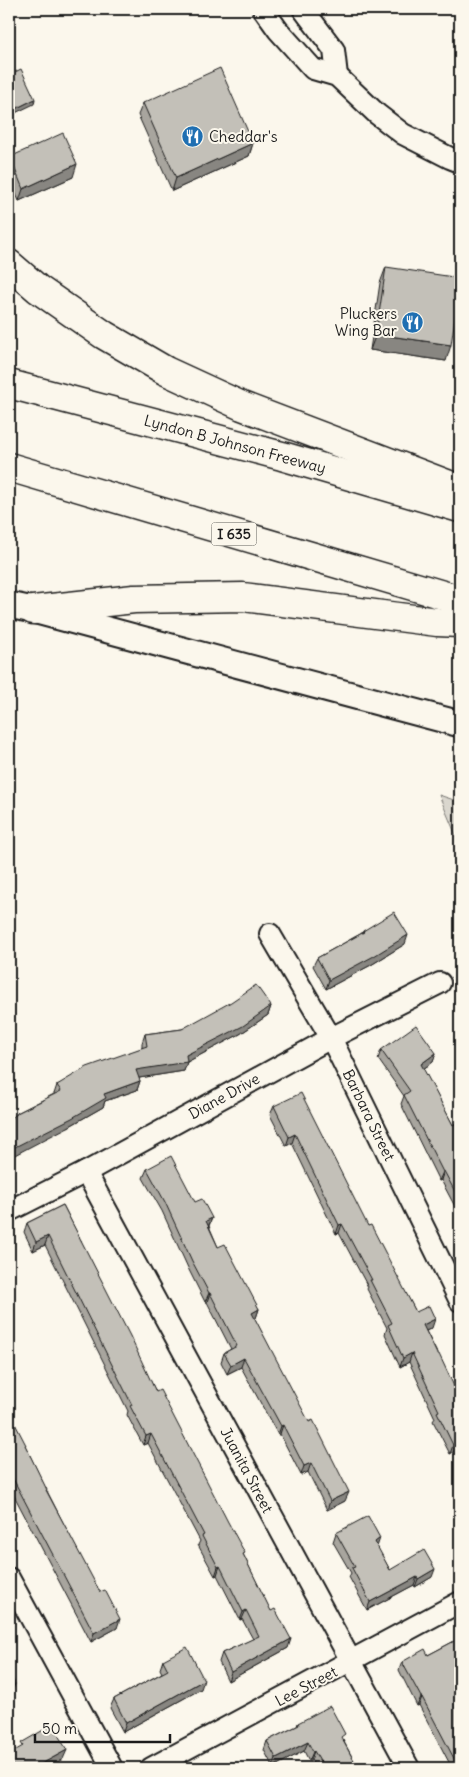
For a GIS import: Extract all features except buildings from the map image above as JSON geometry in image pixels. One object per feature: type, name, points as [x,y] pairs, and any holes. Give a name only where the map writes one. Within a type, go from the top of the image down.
[{"type":"highway","points":[[9,264],[38,289],[104,335],[166,370],[242,406],[460,489]]},
{"type":"highway","name":"Lyndon B Johnson Freeway","points":[[9,384],[282,456],[460,508]]},
{"type":"highway","name":"I 635","points":[[9,467],[460,600]]},
{"type":"highway","points":[[21,608],[134,599],[243,597],[437,622],[460,623]]},
{"type":"main road","points":[[21,608],[460,724]]},
{"type":"street","points":[[263,9],[278,30],[313,69],[337,76],[377,114],[403,134],[460,162]]},
{"type":"street","points":[[303,9],[334,50],[337,76]]},
{"type":"street","name":"Barbara Street","points":[[270,934],[331,1038],[460,1301]]},
{"type":"street","name":"Diane Drive","points":[[9,1211],[86,1172],[331,1038],[440,983]]},
{"type":"street","name":"Juanita Street","points":[[86,1172],[409,1768]]},
{"type":"street","points":[[9,1578],[112,1768]]},
{"type":"street","name":"Lee Street","points":[[151,1768],[460,1602]]},
{"type":"shaded area","points":[[439,795],[460,802],[460,845]]},
{"type":"place","name":"Cheddar's","points":[[193,136]]},
{"type":"place","name":"Pluckers Wing Bar","points":[[413,322]]}]
